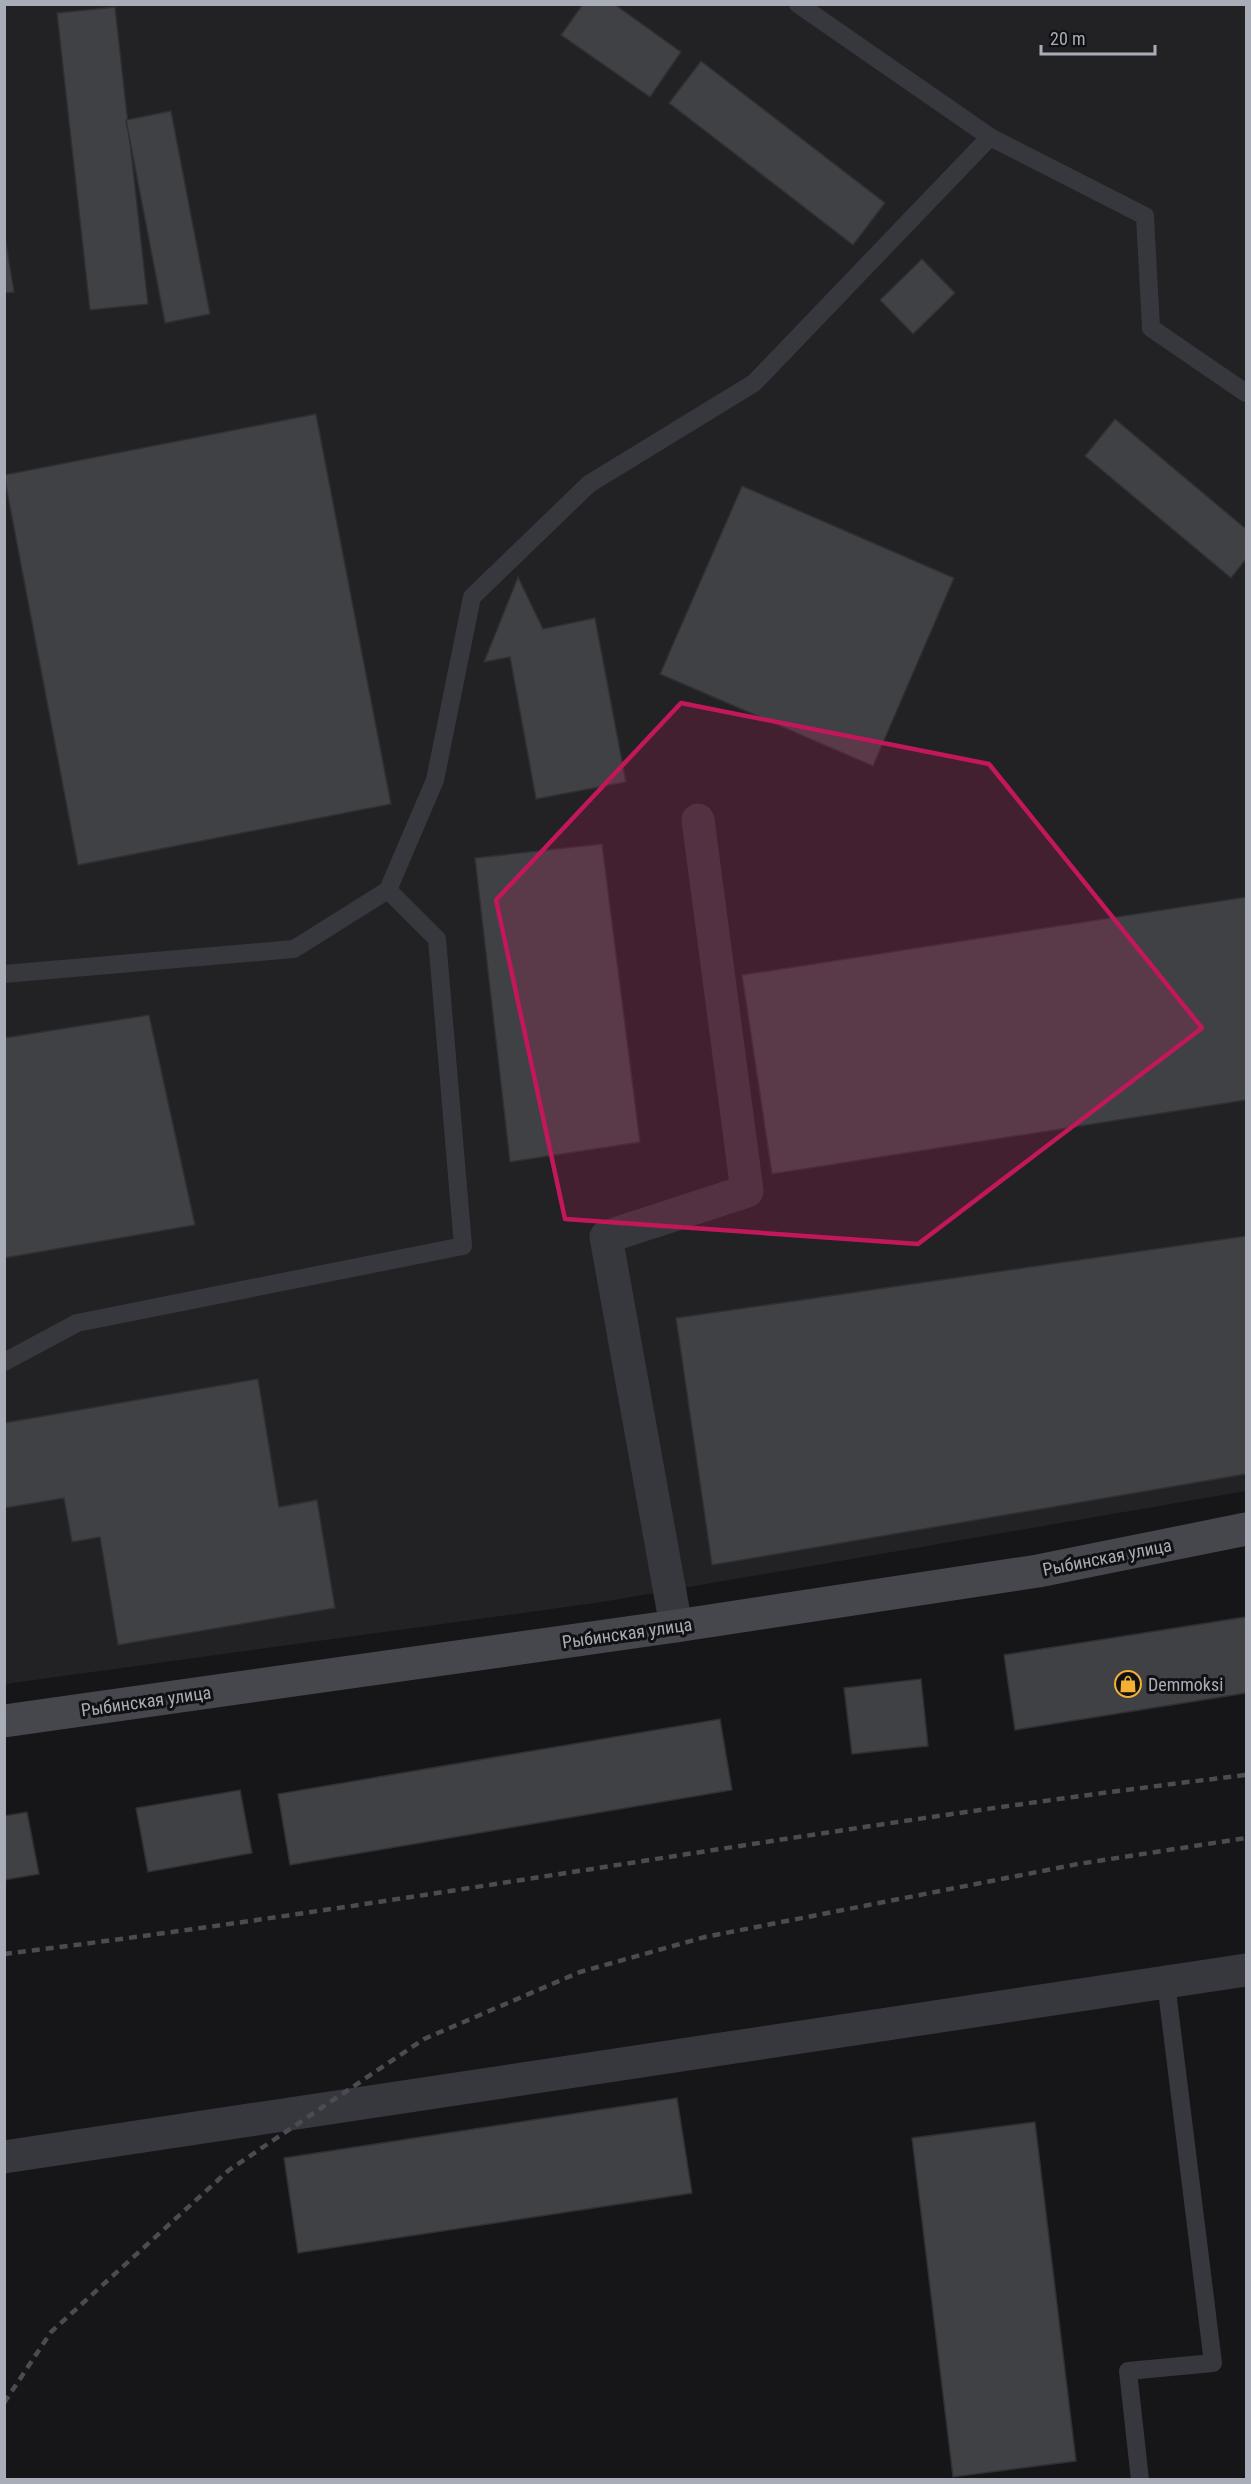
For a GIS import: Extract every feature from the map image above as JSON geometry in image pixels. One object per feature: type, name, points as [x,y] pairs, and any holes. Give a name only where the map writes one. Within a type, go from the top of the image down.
[{"type":"main road","name":"Рыбинская улица","points":[[4,1721],[676,1626],[1038,1571],[1246,1528]]},
{"type":"street","points":[[676,1626],[606,1236],[747,1191],[698,820]]},
{"type":"street","points":[[4,2157],[1246,1970]]},
{"type":"lane","points":[[798,4],[990,137],[1145,216],[1151,328],[1246,393]]},
{"type":"lane","points":[[4,974],[294,949],[388,890],[435,780],[472,597],[589,484],[754,383],[990,137]]},
{"type":"lane","points":[[4,1362],[77,1323],[463,1246],[436,939],[388,890]]},
{"type":"lane","points":[[1140,2480],[1128,2371],[1213,2363],[1166,1983]]},
{"type":"highlighted area","points":[[681,703],[989,764],[1202,1028],[918,1244],[565,1219],[496,900]]},
{"type":"shaded area","points":[[4,5],[1246,5],[1246,1491],[602,1602],[5,1684]]},
{"type":"building","points":[[583,4],[614,4],[681,52],[650,97],[561,35]]},
{"type":"building","points":[[115,7],[148,304],[90,310],[57,13]]},
{"type":"building","points":[[701,61],[885,203],[853,245],[669,103]]},
{"type":"building","points":[[171,111],[210,314],[165,323],[126,120]]},
{"type":"building","points":[[4,230],[14,292],[4,293]]},
{"type":"building","points":[[922,259],[955,293],[913,334],[880,300]]},
{"type":"building","points":[[316,414],[391,804],[78,865],[4,475]]},
{"type":"building","points":[[1115,419],[1246,529],[1246,559],[1231,578],[1085,456]]},
{"type":"building","points":[[742,486],[954,578],[873,766],[660,674]]},
{"type":"building","points":[[518,577],[543,629],[595,618],[626,782],[536,799],[510,657],[484,662]]},
{"type":"building","points":[[602,844],[640,1142],[510,1162],[475,858]]},
{"type":"building","points":[[1246,897],[1246,1100],[772,1174],[742,975]]},
{"type":"building","points":[[149,1015],[195,1225],[4,1258],[4,1038]]},
{"type":"building","points":[[1246,1236],[1246,1474],[712,1565],[676,1318]]},
{"type":"building","points":[[258,1379],[279,1507],[317,1500],[335,1608],[118,1645],[100,1537],[72,1542],[64,1498],[4,1508],[4,1423]]},
{"type":"building","points":[[1246,1617],[1246,1693],[1015,1730],[1004,1655]]},
{"type":"building","points":[[921,1679],[928,1746],[852,1754],[844,1688]]},
{"type":"building","points":[[720,1719],[732,1790],[290,1865],[278,1794]]},
{"type":"building","points":[[240,1790],[252,1853],[148,1872],[136,1808]]},
{"type":"building","points":[[27,1812],[39,1874],[4,1880],[4,1816]]},
{"type":"building","points":[[677,2098],[692,2193],[298,2253],[284,2158]]},
{"type":"building","points":[[1035,2122],[1076,2461],[953,2477],[912,2138]]},
{"type":"railway","points":[[4,1954],[160,1934],[935,1816],[1246,1775]]},
{"type":"railway","points":[[4,2403],[51,2332],[229,2170],[424,2039],[580,1972],[705,1937],[1078,1864],[1246,1838]]},
{"type":"place","name":"Demmoksi","points":[[1128,1684]]}]
